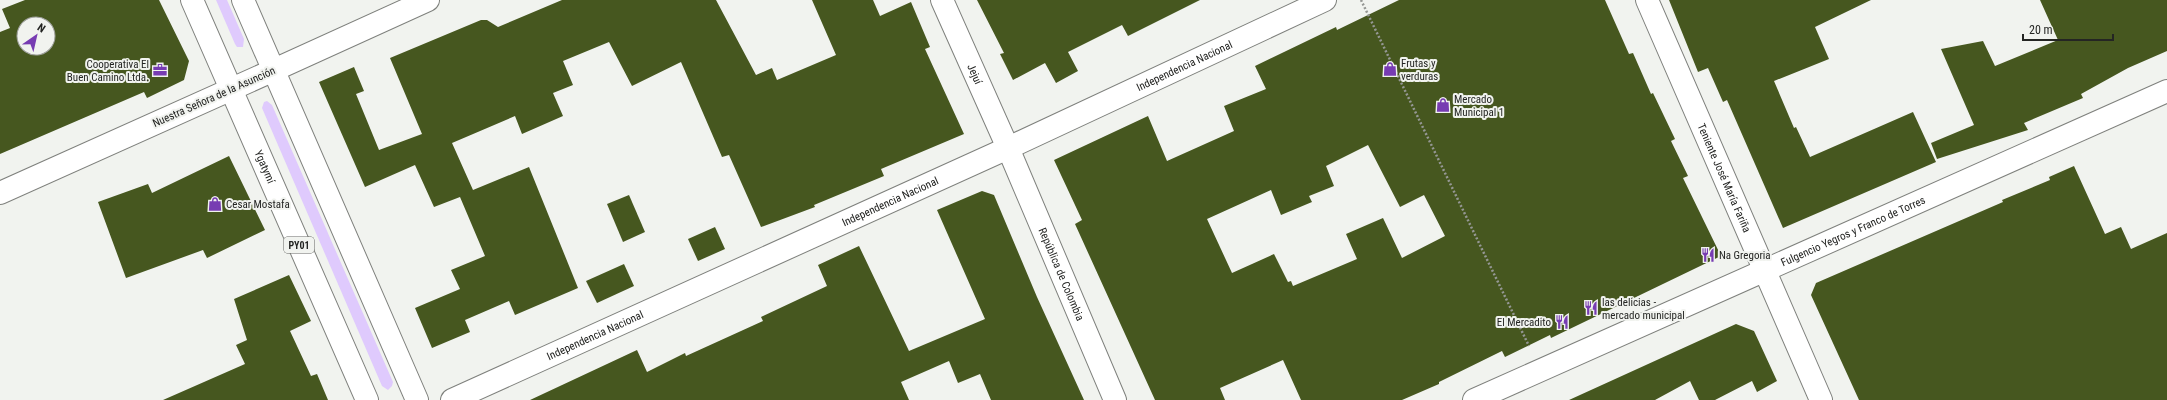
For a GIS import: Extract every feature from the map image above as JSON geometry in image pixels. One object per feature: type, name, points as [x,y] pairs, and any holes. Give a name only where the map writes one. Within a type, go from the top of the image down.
[{"type":"street","name":"Ygatymí","points":[[192,0],[230,90],[367,400]]},
{"type":"street","points":[[243,0],[417,400]]},
{"type":"street","name":"Nuestra Señora de la Asunción","points":[[0,193],[428,0]]},
{"type":"street","name":"Jejuí","points":[[942,0],[1008,148]]},
{"type":"street","name":"Independencia Nacional","points":[[452,400],[1008,148],[1325,0]]},
{"type":"street","name":"Teniente José María Fariña","points":[[1647,0],[1821,400]]},
{"type":"street","name":"Fulgencio Yegros y Franco de Torres","points":[[1474,400],[2167,91]]},
{"type":"street","name":"República de Colombia","points":[[1008,148],[1115,400]]},
{"type":"path","points":[[1361,0],[1540,370]]},
{"type":"shaded area","points":[[216,0],[227,0],[244,39],[243,47],[237,47],[235,44]]},
{"type":"shaded area","points":[[267,101],[272,105],[393,382],[392,386],[388,390],[382,386],[262,108],[264,102]]},
{"type":"building","points":[[25,0],[159,0],[189,61],[184,80],[147,98],[144,92],[0,154],[0,32],[10,28],[2,9]]},
{"type":"building","points":[[562,0],[716,0],[756,75],[772,68],[777,80],[836,55],[812,0],[873,0],[880,16],[911,2],[930,47],[925,49],[964,134],[881,169],[884,176],[814,205],[815,207],[761,227],[729,155],[722,157],[681,62],[632,86],[609,42],[563,61],[573,85],[553,93],[563,116],[522,134],[515,116],[452,143],[473,190],[529,167],[578,288],[515,315],[509,301],[465,320],[470,332],[432,348],[415,308],[460,289],[451,270],[485,256],[460,197],[434,207],[415,165],[365,187],[319,82],[354,67],[364,91],[356,94],[379,150],[422,134],[390,58],[481,20],[487,20],[498,27]]},
{"type":"building","points":[[977,0],[1200,0],[1128,36],[1122,25],[1068,52],[1078,71],[1056,83],[1045,63],[1013,80],[1000,54],[1004,53]]},
{"type":"building","points":[[1399,0],[1605,0],[1629,54],[1633,53],[1651,94],[1653,93],[1675,139],[1671,141],[1688,176],[1683,178],[1721,256],[1551,338],[1550,335],[1505,357],[1502,351],[1439,382],[1439,384],[1402,400],[1301,400],[1283,360],[1220,388],[1225,400],[1155,400],[1075,224],[1082,220],[1054,160],[1148,116],[1167,161],[1234,131],[1224,106],[1266,89],[1255,66],[1336,27],[1337,30]],"holes":[[[1368,145],[1400,207],[1424,195],[1445,236],[1402,258],[1383,218],[1346,234],[1357,259],[1293,286],[1291,281],[1288,282],[1274,254],[1232,273],[1207,219],[1271,190],[1281,215],[1312,202],[1309,196],[1334,186],[1326,166]]]},
{"type":"building","points":[[1669,0],[1871,0],[1815,27],[1829,59],[1774,81],[1794,128],[1796,127],[1810,157],[1913,112],[1936,162],[1783,228],[1727,100],[1723,102],[1708,68],[1698,72]]},
{"type":"building","points":[[2040,0],[2167,0],[2167,51],[2128,68],[2081,94],[2083,98],[2024,123],[2028,130],[1937,159],[1931,143],[1974,125],[1941,49],[1983,41],[1995,66],[2058,40]]},
{"type":"building","points":[[229,156],[265,230],[207,258],[203,250],[126,278],[98,202],[148,184],[152,193]]},
{"type":"building","points":[[2074,166],[2105,234],[2121,227],[2131,249],[2167,233],[2167,400],[1859,400],[1811,295],[1816,283],[2003,202],[2002,200],[2050,180],[2049,177]]},
{"type":"building","points":[[982,191],[994,195],[1037,297],[1084,400],[991,400],[980,374],[958,383],[949,361],[901,382],[909,400],[530,400],[637,350],[647,372],[685,353],[686,356],[763,321],[761,317],[827,286],[818,265],[859,246],[909,351],[985,319],[937,210]]},
{"type":"building","points":[[629,195],[645,232],[623,242],[607,204]]},
{"type":"building","points":[[715,227],[725,249],[698,261],[688,239]]},
{"type":"building","points":[[624,264],[634,286],[597,303],[586,281]]},
{"type":"building","points":[[289,275],[311,321],[290,331],[311,376],[317,374],[328,400],[163,400],[245,364],[236,345],[247,340],[234,299]]},
{"type":"building","points":[[1736,324],[1754,331],[1777,381],[1757,392],[1752,381],[1715,400],[1699,400],[1690,381],[1655,400],[1569,400]]},
{"type":"place","name":"Frutas y verduras","points":[[1390,69]]},
{"type":"place","name":"Cooperativa El Buen Camino Ltda.","points":[[160,70]]},
{"type":"place","name":"Mercado Municipal 1","points":[[1443,105]]},
{"type":"place","name":"Cesar Mostafa","points":[[215,204]]},
{"type":"place","name":"Na Gregoria","points":[[1708,255]]},
{"type":"place","name":"las delicias - mercado municipal","points":[[1591,308]]},
{"type":"place","name":"El Mercadito","points":[[1562,322]]}]
